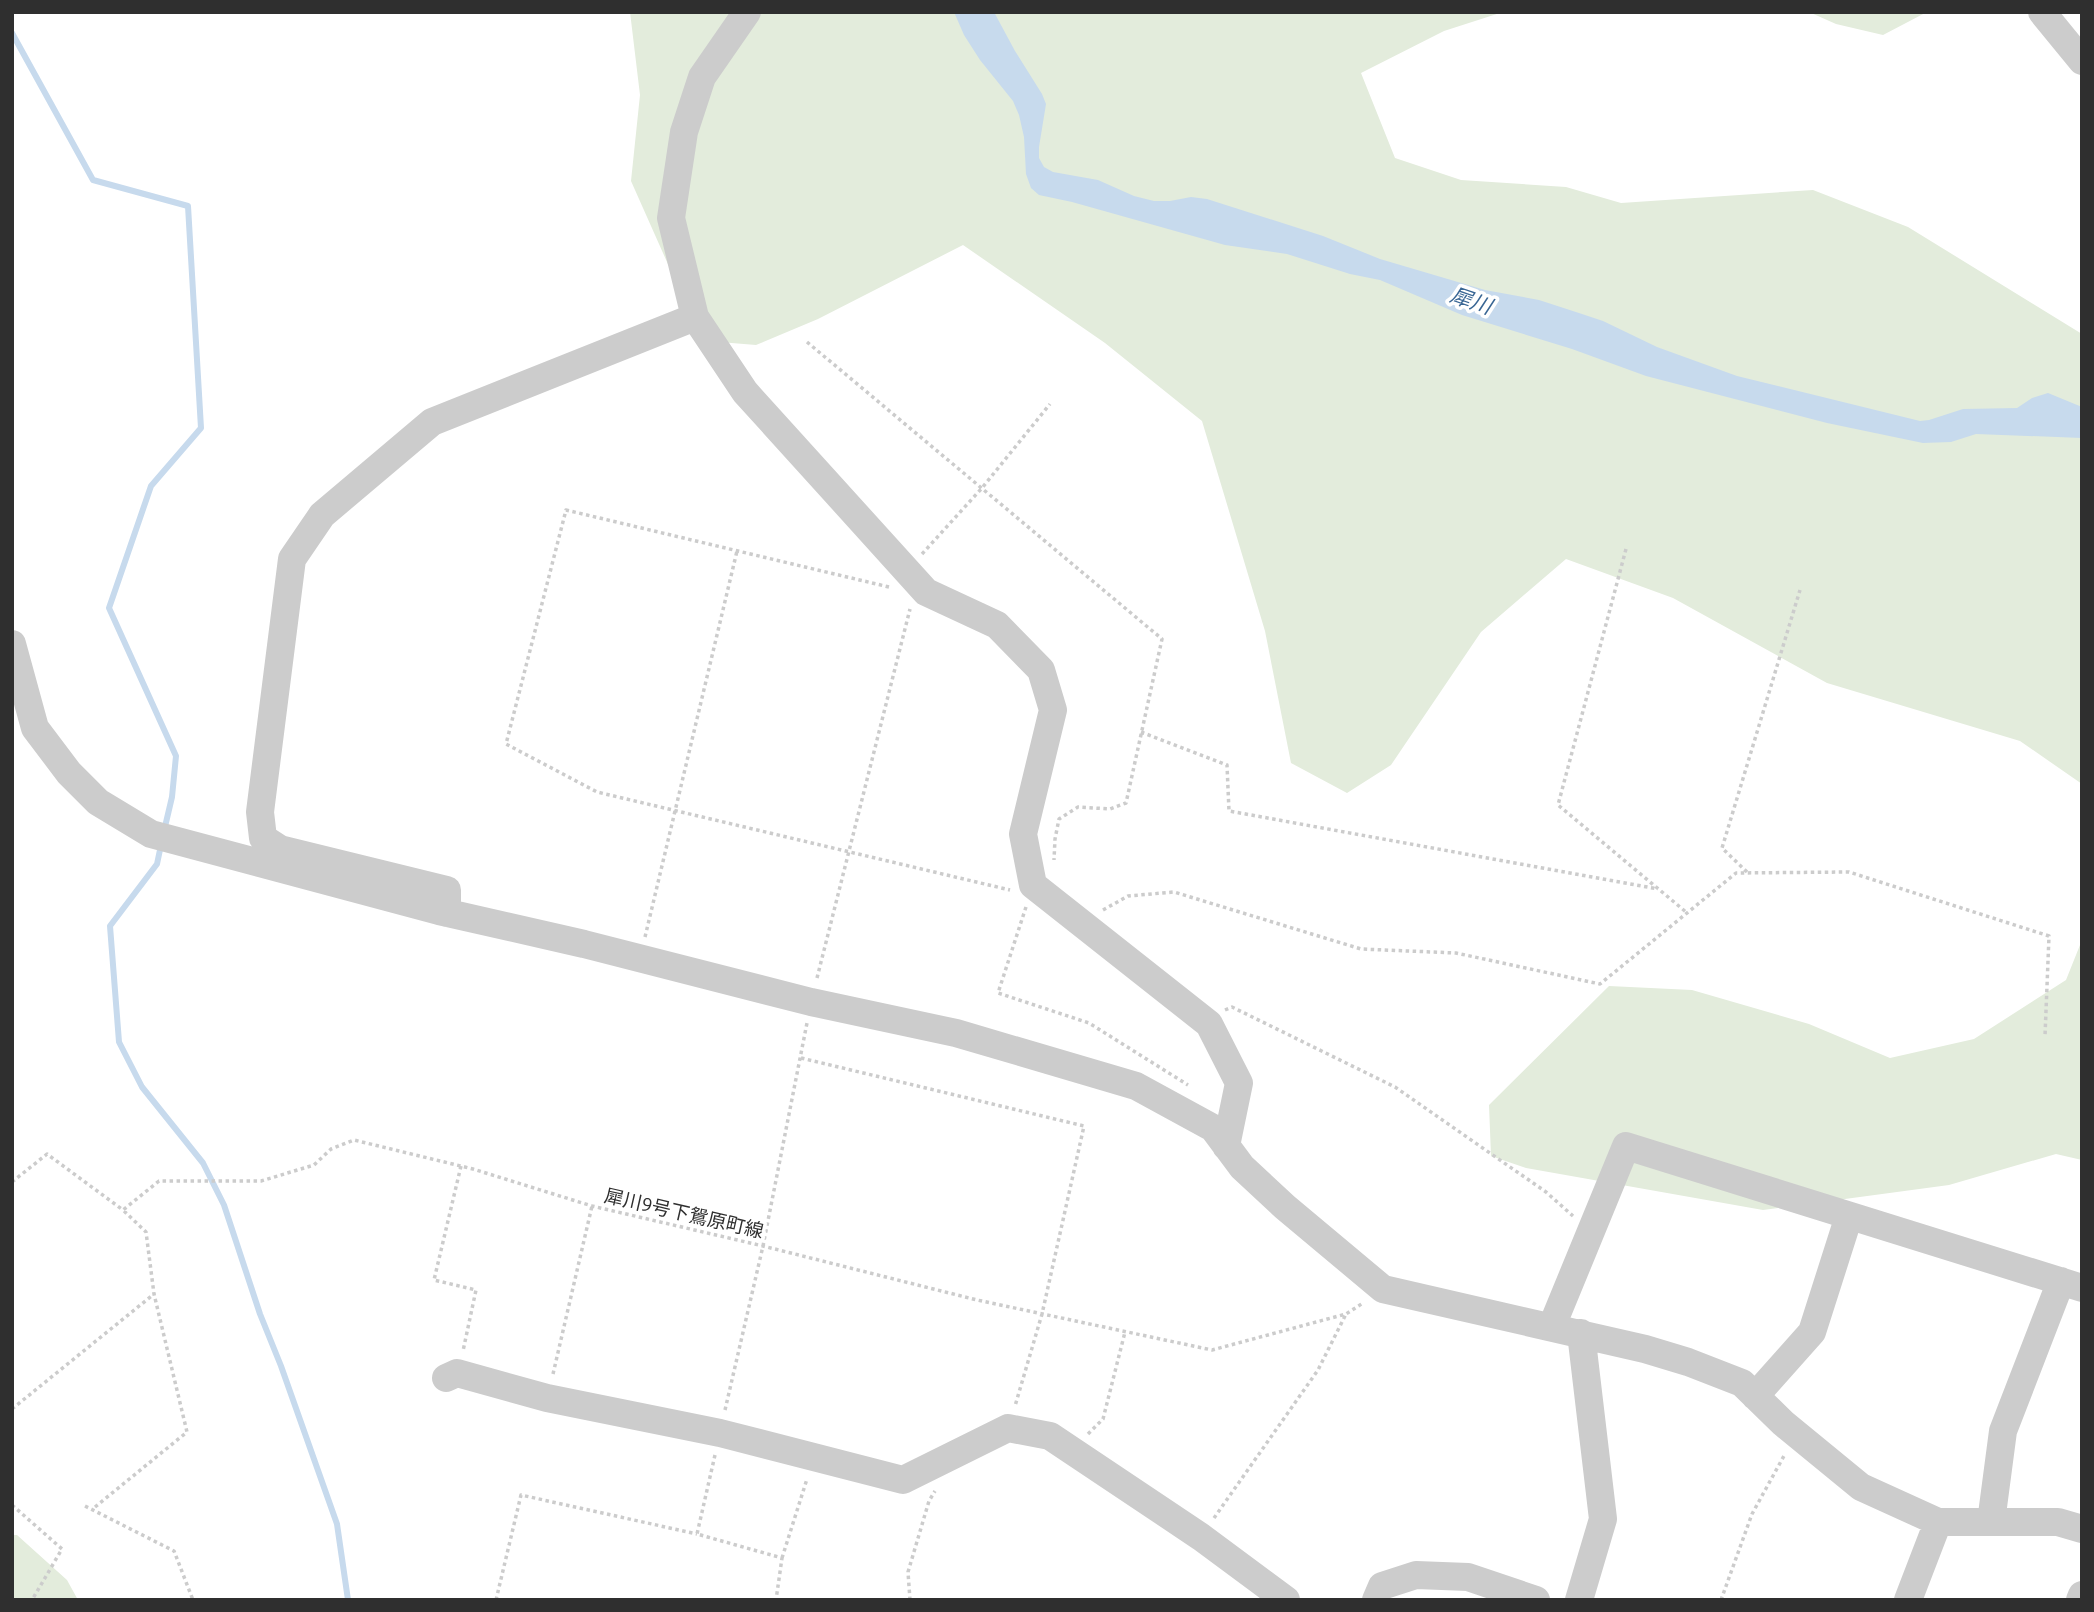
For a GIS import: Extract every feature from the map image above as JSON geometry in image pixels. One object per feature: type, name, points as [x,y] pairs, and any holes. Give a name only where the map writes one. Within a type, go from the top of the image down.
[{"type":"street","points":[[747,12],[702,76],[684,132],[671,218],[695,317],[745,392],[915,585],[998,625],[1041,670],[1053,710],[1023,834],[1033,885],[1209,1024],[1238,1083],[1226,1146]]},
{"type":"street","points":[[2042,12],[2082,61]]},
{"type":"street","points":[[443,912],[447,890],[280,849],[263,838],[260,812],[292,559],[322,515],[432,422],[695,317]]},
{"type":"street","points":[[12,644],[35,728],[69,773],[98,802],[150,834],[443,912],[811,1002],[956,1033],[1136,1086],[1213,1128],[1242,1167],[1285,1207],[1383,1289],[1535,1325],[1552,1326],[1688,1362],[1742,1383],[1797,1434],[1861,1487],[1938,1522],[2058,1522],[2082,1529]]},
{"type":"street","points":[[1552,1326],[1626,1146],[2071,1285],[2003,1431],[1991,1522]]},
{"type":"street","points":[[1755,1396],[1812,1332],[1849,1216]]},
{"type":"street","points":[[1579,1600],[1603,1519],[1581,1334]]},
{"type":"street","points":[[452,1376],[720,1433],[903,1480],[1008,1428],[1050,1436],[1200,1537],[1286,1600]]},
{"type":"street","points":[[1908,1600],[1938,1522]]},
{"type":"street","points":[[1376,1600],[1382,1586],[1416,1575],[1468,1577],[1536,1600]]},
{"type":"path","points":[[807,342],[1161,639],[1126,803],[1110,809],[1078,807],[1059,819],[1054,864]]},
{"type":"path","points":[[697,1534],[763,1246],[811,1002],[915,585],[982,488],[1050,404]]},
{"type":"path","points":[[915,585],[737,551],[566,510],[506,744],[597,792],[1019,892],[1033,885]]},
{"type":"path","points":[[1626,549],[1558,805],[1687,913]]},
{"type":"path","points":[[640,959],[737,551]]},
{"type":"path","points":[[1747,872],[1722,848],[1800,590]]},
{"type":"path","points":[[1141,732],[1227,765],[1229,811],[1658,889]]},
{"type":"path","points":[[1080,923],[1128,897],[1174,892],[1361,949],[1456,953],[1600,984],[1736,873],[1849,872],[2049,936],[2045,1036]]},
{"type":"path","points":[[1033,885],[998,993],[1089,1023],[1194,1089]]},
{"type":"path","points":[[1204,1019],[1233,1007],[1395,1087],[1546,1192],[1591,1232]]},
{"type":"path","points":[[800,1058],[1084,1126],[1042,1314],[1008,1428]]},
{"type":"path","name":"犀川9号下鴛原町線","points":[[123,1210],[159,1181],[261,1181],[314,1166],[331,1149],[354,1140],[461,1166],[592,1206],[977,1300],[1212,1350],[1346,1314],[1383,1289]]},
{"type":"path","points":[[12,1182],[47,1154],[123,1210],[146,1232],[154,1294],[187,1432],[95,1507]]},
{"type":"path","points":[[452,1376],[476,1290],[434,1280],[461,1166]]},
{"type":"path","points":[[547,1398],[592,1206]]},
{"type":"path","points":[[12,1409],[154,1294]]},
{"type":"path","points":[[1200,1537],[1318,1370],[1346,1314]]},
{"type":"path","points":[[1072,1451],[1103,1419],[1125,1332]]},
{"type":"path","points":[[1721,1600],[1752,1514],[1797,1434]]},
{"type":"path","points":[[776,1600],[782,1558],[814,1457]]},
{"type":"path","points":[[910,1600],[908,1572],[929,1501],[936,1491]]},
{"type":"path","points":[[496,1600],[521,1496],[697,1534],[782,1558]]},
{"type":"path","points":[[12,1505],[62,1549],[32,1600]]},
{"type":"path","points":[[85,1506],[174,1551],[193,1600]]},
{"type":"green space","points":[[630,12],[1503,12],[1444,31],[1361,73],[1395,158],[1461,180],[1566,187],[1621,203],[1813,190],[1908,227],[2082,334],[2082,784],[2020,741],[1827,683],[1673,598],[1566,559],[1481,632],[1391,765],[1347,793],[1291,763],[1265,631],[1202,421],[1105,343],[963,245],[818,319],[756,345],[695,340],[671,271],[631,181],[640,95]]},
{"type":"green space","points":[[1809,12],[1927,12],[1883,35],[1836,24]]},
{"type":"green space","points":[[2082,940],[2082,1160],[2056,1154],[1949,1185],[1763,1210],[1526,1168],[1491,1156],[1489,1105],[1609,986],[1692,990],[1809,1024],[1890,1058],[1974,1039],[2066,980]]},
{"type":"green space","points":[[12,1535],[17,1535],[67,1580],[78,1600],[12,1600]]},
{"type":"water","name":"犀川","points":[[954,12],[994,12],[1046,104],[1039,158],[1044,167],[1053,172],[1098,180],[1134,196],[1154,201],[1191,197],[1207,199],[1323,236],[1380,259],[1485,290],[1539,300],[1603,321],[1657,347],[1737,376],[1920,421],[1963,409],[2017,408],[2032,398],[2048,393],[2082,407],[2082,438],[1976,434],[1951,442],[1923,443],[1827,423],[1646,376],[1572,349],[1462,315],[1380,280],[1350,274],[1287,254],[1225,245],[1039,195],[1031,188],[1026,174],[1024,137],[1013,101],[980,60],[964,35]]},
{"type":"waterway","points":[[12,33],[93,180],[188,206],[201,428],[151,486],[109,608],[176,756],[172,797],[164,831]]},
{"type":"waterway","points":[[161,845],[157,864],[110,926],[119,1042],[142,1087],[203,1163],[224,1205],[260,1314],[337,1524],[348,1600]]}]
